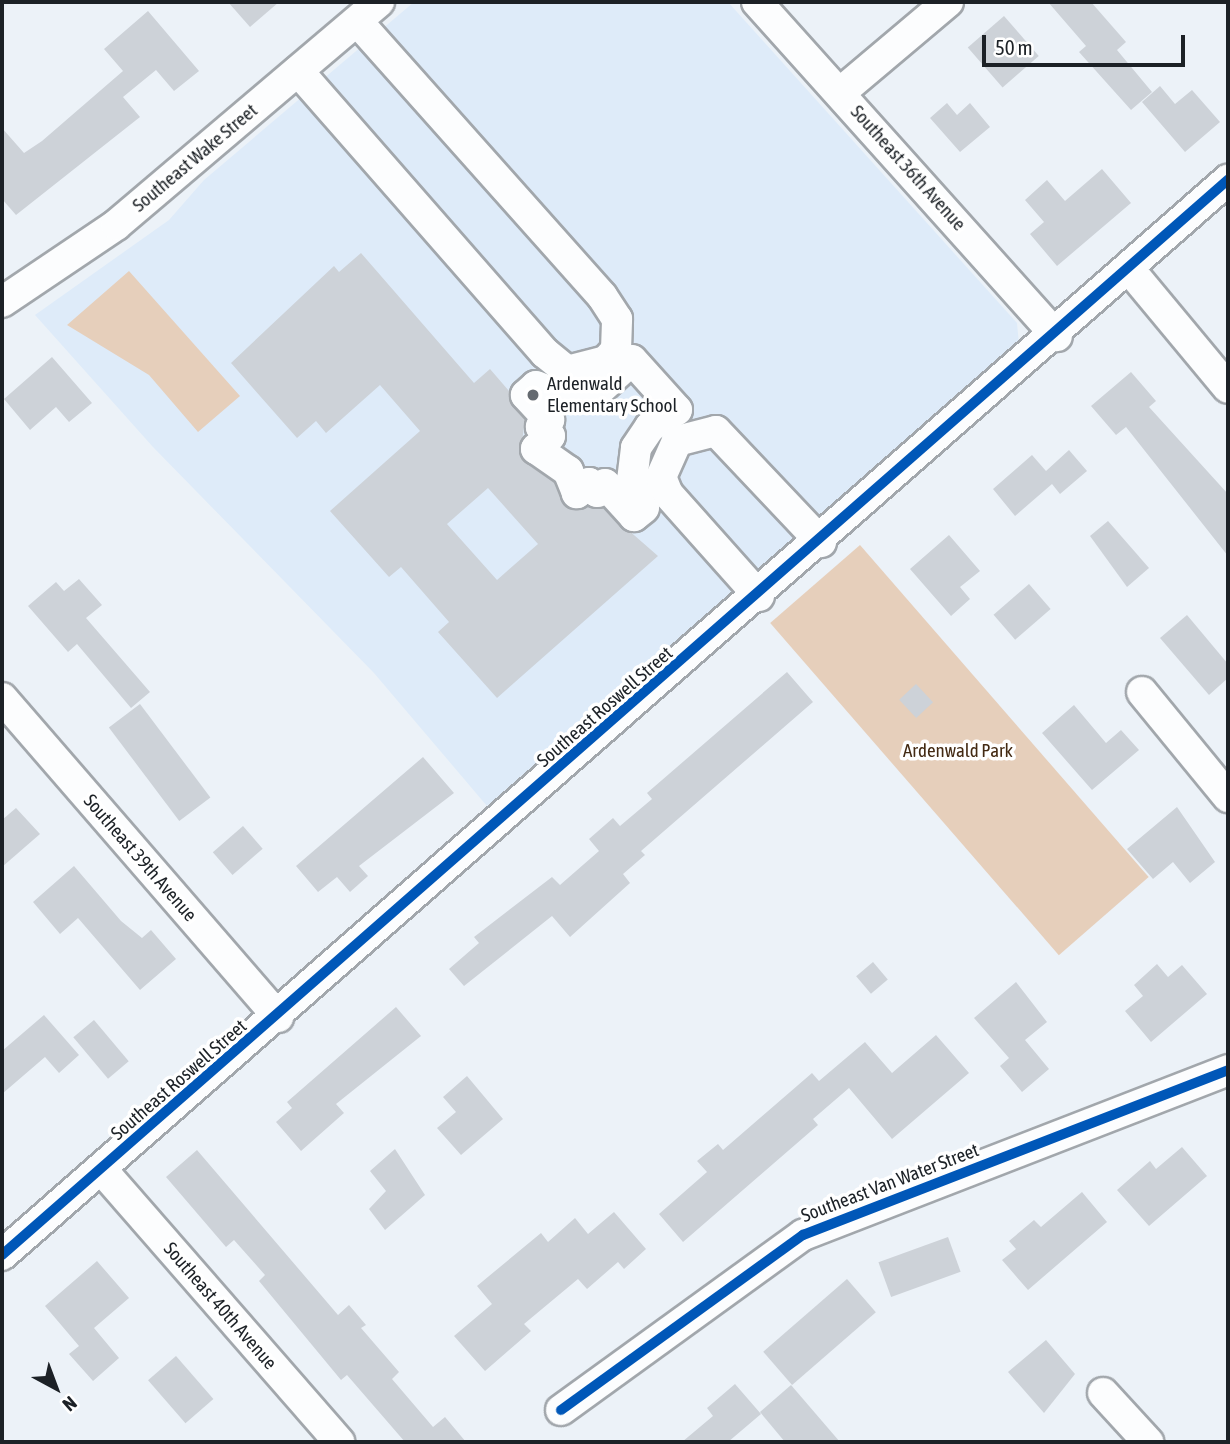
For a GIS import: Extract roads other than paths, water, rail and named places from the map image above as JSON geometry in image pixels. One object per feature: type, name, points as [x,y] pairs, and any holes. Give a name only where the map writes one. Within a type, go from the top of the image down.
[{"type":"street","name":"Southeast Wake Street","points":[[2,302],[116,225],[379,2]]},
{"type":"street","name":"Southeast 36th Avenue","points":[[757,2],[841,92],[1057,336]]},
{"type":"street","points":[[841,92],[948,2]]},
{"type":"street","points":[[298,71],[545,353],[567,371],[606,361],[616,350],[617,319],[602,296],[357,21]]},
{"type":"street","name":"Southeast Roswell Street","points":[[2,1255],[1057,336],[1228,180]]},
{"type":"street","points":[[1130,270],[1228,388]]},
{"type":"street","points":[[632,360],[677,410],[650,427],[636,448],[632,479],[644,508],[634,516],[605,484],[597,492],[589,483],[577,493],[568,471],[536,449],[550,436],[541,427],[549,420],[526,395],[536,386],[564,397],[595,394],[632,360]]},
{"type":"street","points":[[759,596],[668,494],[661,477],[677,440],[716,431],[821,542]]},
{"type":"street","points":[[1142,692],[1228,797]]},
{"type":"street","name":"Southeast 39th Avenue","points":[[4,705],[278,1017]]},
{"type":"street","name":"Southeast Van Water Street","points":[[561,1410],[803,1235],[1228,1070]]},
{"type":"street","name":"Southeast 40th Avenue","points":[[102,1170],[339,1442]]},
{"type":"street","points":[[1103,1393],[1148,1442]]},
{"type":"place","name":"Ardenwald Elementary School","points":[[533,395]]},
{"type":"park label","name":"Ardenwald Park","points":[[958,751]]}]
